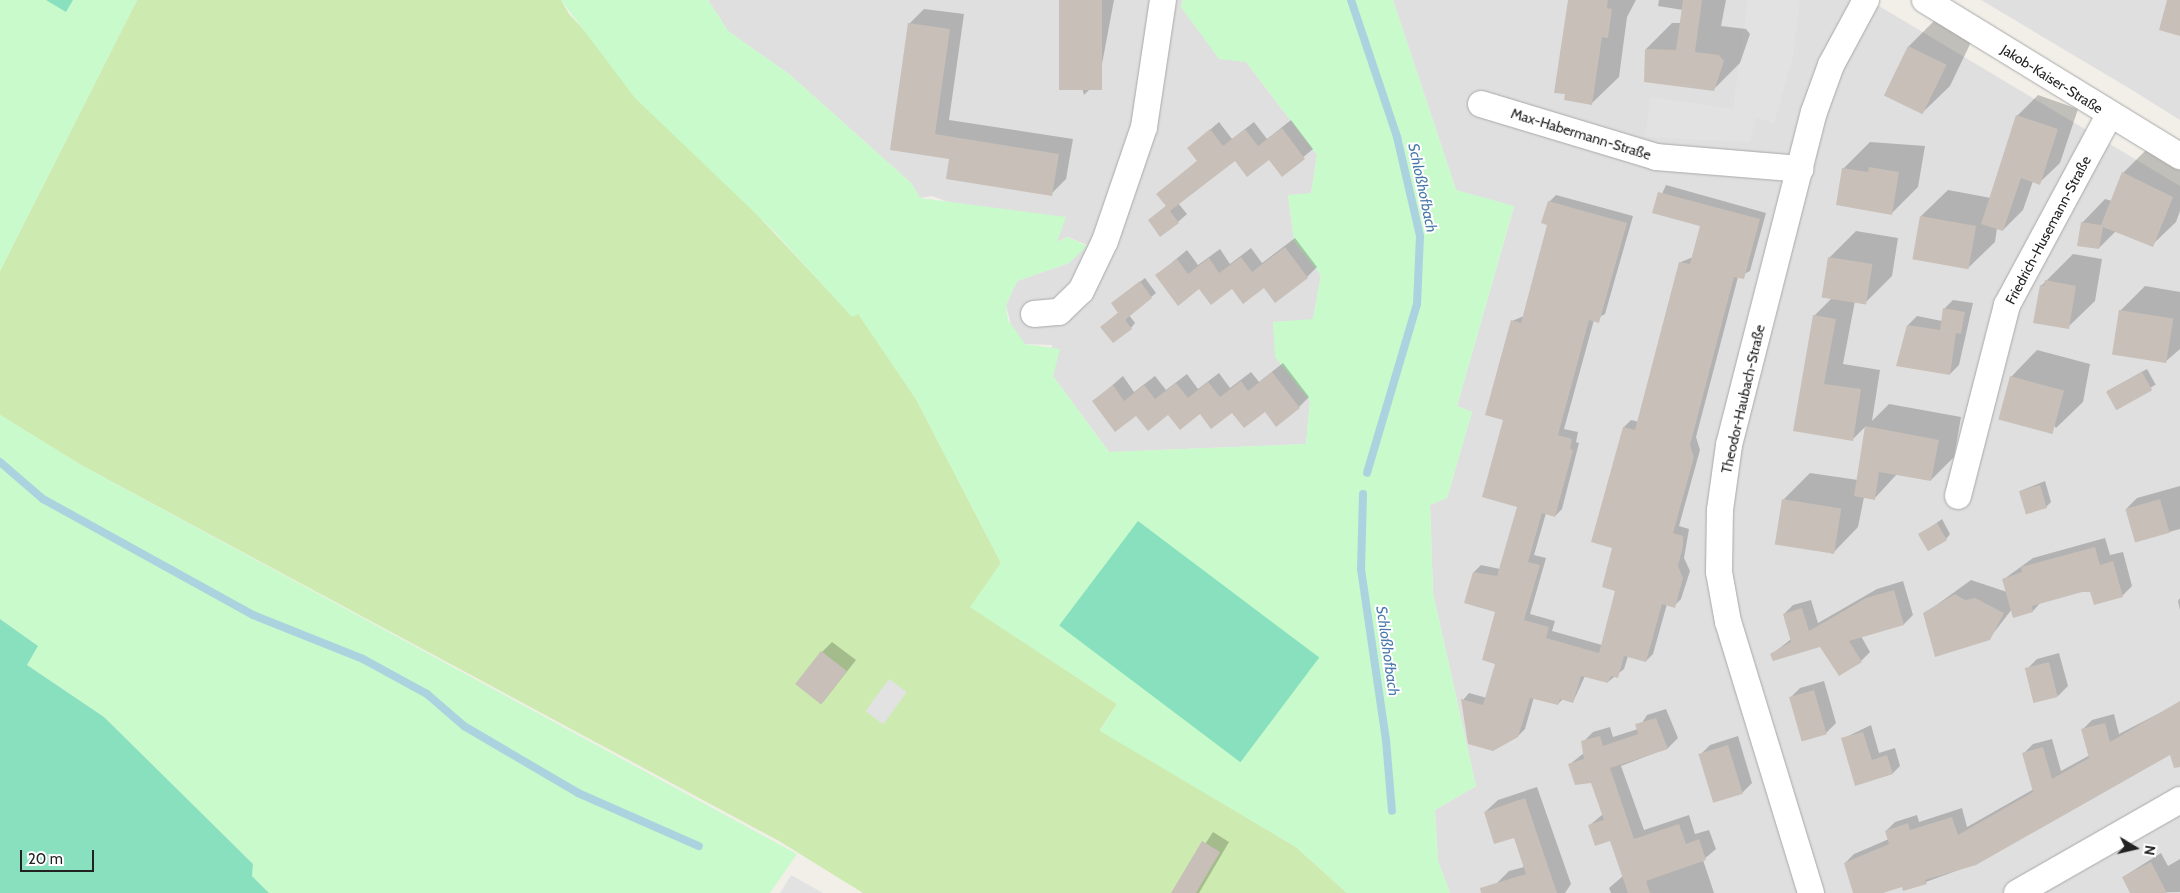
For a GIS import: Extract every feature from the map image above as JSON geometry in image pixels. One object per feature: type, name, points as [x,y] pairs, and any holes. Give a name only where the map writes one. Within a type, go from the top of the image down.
[{"type":"street","points":[[1034,314],[1059,312],[1081,291],[1104,241],[1144,126],[1163,0]]},
{"type":"street","name":"Theodor-Haubach-Straße","points":[[1812,893],[1728,622],[1719,572],[1720,510],[1729,446],[1801,169],[1831,66],[1866,0]]},
{"type":"street","name":"Jakob-Kaiser-Straße","points":[[1925,0],[2180,156]]},
{"type":"street","name":"Max-Habermann-Straße","points":[[1481,104],[1656,157],[1801,169]]},
{"type":"street","name":"Friedrich-Husemann-Straße","points":[[1958,496],[2007,305],[2110,114]]},
{"type":"street","points":[[2017,893],[2180,800]]},
{"type":"shaded area","points":[[708,0],[1183,0],[1181,7],[1246,62],[1317,155],[1311,194],[1288,195],[1294,241],[1321,275],[1313,320],[1273,322],[1276,357],[1310,401],[1306,444],[1109,452],[1053,376],[1052,345],[1025,344],[1013,333],[1006,305],[1017,281],[1069,263],[1087,245],[1068,237],[1057,242],[932,196],[920,198],[911,183],[789,74],[728,31]]},
{"type":"shaded area","points":[[1393,0],[1869,0],[2180,186],[2180,893],[1450,893],[1438,861],[1435,810],[1476,786],[1433,593],[1430,505],[1447,498],[1472,412],[1457,406],[1514,207],[1456,190]]},
{"type":"shaded area","points":[[1748,0],[1800,0],[1793,57],[1774,123],[1756,118],[1750,142],[1645,137],[1650,97],[1733,109]]},
{"type":"shaded area","points":[[1981,0],[2180,0],[2180,120],[2132,90]]},
{"type":"shaded area","points":[[889,679],[907,692],[883,724],[865,711]]},
{"type":"shaded area","points":[[791,875],[823,893],[780,893]]},
{"type":"green space","points":[[0,0],[137,0],[0,271]]},
{"type":"green space","points":[[46,0],[73,0],[66,12]]},
{"type":"green space","points":[[137,0],[561,0],[569,14],[852,316],[858,313],[916,399],[1001,563],[971,607],[1117,704],[1100,730],[1296,847],[1347,893],[863,893],[779,841],[81,465],[0,415],[0,271]]},
{"type":"green space","points":[[561,0],[708,0],[728,31],[789,74],[911,183],[920,198],[1066,217],[1057,242],[1068,237],[1087,246],[1069,263],[1017,281],[1006,305],[1008,320],[1025,344],[1060,349],[1053,376],[1109,452],[1306,444],[1310,401],[1275,357],[1273,322],[1313,319],[1321,275],[1294,241],[1288,195],[1311,193],[1317,155],[1246,62],[1219,59],[1181,7],[1183,0],[1393,0],[1456,190],[1514,206],[1457,406],[1472,412],[1447,498],[1430,505],[1433,593],[1476,786],[1435,810],[1438,861],[1450,893],[1347,893],[1296,847],[1100,731],[1117,704],[970,607],[1001,563],[916,399],[858,314],[852,317],[773,230],[635,98]]},
{"type":"green space","points":[[0,415],[81,465],[797,854],[770,893],[269,893],[252,876],[253,864],[104,717],[27,665],[38,646],[0,619]]},
{"type":"green space","points":[[1138,521],[1319,658],[1240,762],[1059,626]]},
{"type":"green space","points":[[0,619],[38,646],[27,665],[104,717],[253,864],[252,876],[269,893],[0,893]]},
{"type":"building","points":[[1059,0],[1102,0],[1102,90],[1059,90]]},
{"type":"building","points":[[1568,0],[1608,0],[1607,8],[1612,9],[1608,38],[1602,37],[1592,105],[1564,100],[1565,94],[1554,93]]},
{"type":"building","points":[[1683,0],[1702,0],[1695,52],[1719,55],[1724,61],[1714,91],[1644,82],[1645,49],[1676,50]]},
{"type":"building","points":[[2167,0],[2180,0],[2180,36],[2159,30]]},
{"type":"building","points":[[908,23],[950,29],[935,134],[1059,154],[1052,196],[946,179],[949,159],[890,150]]},
{"type":"building","points":[[1908,46],[1947,65],[1923,114],[1884,95]]},
{"type":"building","points":[[2016,115],[2058,129],[2040,185],[2021,178],[2003,231],[1981,224]]},
{"type":"building","points":[[1282,128],[1305,159],[1282,177],[1269,160],[1247,177],[1235,161],[1170,211],[1179,223],[1160,237],[1148,220],[1166,206],[1156,194],[1197,161],[1187,148],[1210,129],[1223,146],[1245,129],[1258,146]]},
{"type":"building","points":[[1869,167],[1899,172],[1892,215],[1836,205],[1842,168],[1868,172]]},
{"type":"building","points":[[2122,172],[2173,197],[2153,247],[2103,227],[2099,249],[2077,246],[2081,222],[2101,225]]},
{"type":"building","points":[[1658,192],[1760,219],[1744,279],[1734,277],[1690,445],[1694,457],[1673,533],[1683,536],[1683,546],[1678,566],[1683,578],[1675,608],[1662,604],[1646,662],[1624,656],[1618,678],[1611,676],[1608,683],[1581,676],[1573,703],[1560,699],[1558,705],[1530,698],[1518,737],[1493,751],[1468,744],[1461,699],[1483,705],[1495,664],[1482,660],[1495,612],[1464,603],[1473,572],[1497,576],[1517,507],[1482,497],[1503,420],[1485,415],[1511,320],[1521,323],[1547,225],[1541,223],[1548,201],[1627,223],[1599,323],[1589,320],[1558,435],[1572,439],[1570,449],[1573,450],[1555,517],[1542,513],[1528,562],[1540,565],[1524,620],[1549,627],[1546,638],[1599,653],[1615,591],[1602,587],[1612,548],[1591,542],[1623,427],[1635,430],[1679,262],[1690,264],[1700,226],[1652,213]]},
{"type":"building","points":[[1920,216],[1976,226],[1968,269],[1912,259]]},
{"type":"building","points":[[1285,247],[1308,278],[1275,303],[1264,288],[1243,304],[1232,289],[1211,305],[1199,289],[1178,306],[1155,275],[1177,259],[1188,274],[1209,258],[1219,273],[1241,257],[1252,272]]},
{"type":"building","points":[[1828,257],[1872,264],[1866,305],[1822,297]]},
{"type":"building","points":[[2045,280],[2076,286],[2069,329],[2033,323],[2040,285],[2044,286]]},
{"type":"building","points":[[1140,281],[1152,298],[1125,320],[1132,329],[1113,343],[1100,327],[1118,313],[1111,303]]},
{"type":"building","points":[[1943,308],[1965,312],[1961,334],[1956,333],[1950,375],[1896,366],[1907,325],[1940,330]]},
{"type":"building","points":[[2119,310],[2173,319],[2166,363],[2112,354]]},
{"type":"building","points":[[1813,315],[1836,319],[1824,384],[1861,389],[1853,441],[1793,431]]},
{"type":"building","points":[[1272,372],[1300,408],[1276,427],[1265,412],[1244,428],[1232,413],[1211,429],[1200,414],[1180,430],[1168,415],[1148,431],[1136,416],[1115,432],[1092,401],[1113,385],[1124,401],[1144,385],[1155,399],[1176,383],[1188,398],[1208,382],[1220,397],[1241,381],[1248,391]]},
{"type":"building","points":[[2142,372],[2152,390],[2116,410],[2106,392]]},
{"type":"building","points":[[2010,376],[2064,390],[2052,434],[1998,419]]},
{"type":"building","points":[[1865,426],[1939,440],[1931,481],[1879,472],[1875,500],[1854,496]]},
{"type":"building","points":[[2040,485],[2047,508],[2026,514],[2019,491]]},
{"type":"building","points":[[1782,499],[1841,508],[1834,554],[1775,544]]},
{"type":"building","points":[[2160,499],[2170,533],[2135,543],[2125,509]]},
{"type":"building","points":[[1937,523],[1947,540],[1928,551],[1918,534]]},
{"type":"building","points":[[2095,547],[2100,565],[2113,561],[2123,597],[2094,605],[2090,592],[2082,592],[2032,606],[2033,612],[2013,618],[2002,579],[2022,572],[2021,567]]},
{"type":"building","points":[[1894,590],[1904,625],[1849,641],[1862,662],[1839,676],[1820,647],[1773,661],[1770,654],[1791,642],[1783,614],[1802,608],[1809,631],[1866,598]]},
{"type":"building","points":[[1955,594],[1965,600],[1975,598],[2004,613],[1990,640],[1935,657],[1923,613]]},
{"type":"building","points":[[821,651],[847,671],[821,704],[795,684]]},
{"type":"building","points":[[2049,662],[2058,697],[2033,703],[2025,668]]},
{"type":"building","points":[[1814,690],[1827,734],[1802,741],[1789,697]]},
{"type":"building","points":[[2180,701],[2180,767],[2174,768],[2170,755],[1976,865],[1925,880],[1927,884],[1903,891],[1902,887],[1883,893],[1853,893],[1844,863],[1889,844],[1885,831],[1908,823],[1910,830],[1952,817],[1958,835],[2033,792],[2022,753],[2043,747],[2052,779],[2089,758],[2081,729],[2105,723],[2110,742]]},
{"type":"building","points":[[1656,718],[1668,749],[1610,768],[1634,839],[1679,824],[1686,844],[1699,839],[1706,860],[1646,881],[1650,893],[1628,893],[1610,841],[1595,846],[1588,825],[1604,820],[1591,783],[1575,785],[1568,764],[1584,759],[1581,741],[1600,736],[1603,746],[1638,734],[1635,724]]},
{"type":"building","points":[[1863,732],[1872,760],[1887,755],[1893,774],[1855,786],[1841,738]]},
{"type":"building","points":[[1728,745],[1743,794],[1713,803],[1698,754]]},
{"type":"building","points":[[1525,798],[1557,893],[1481,893],[1480,888],[1526,874],[1514,838],[1494,844],[1484,812]]},
{"type":"building","points":[[1202,841],[1220,852],[1196,893],[1171,893]]},
{"type":"building","points":[[2151,862],[2167,893],[2130,893],[2122,877]]},
{"type":"waterway","name":"Schloßhofbach","points":[[1351,0],[1397,137],[1420,236],[1417,304],[1367,473]]},
{"type":"waterway","points":[[0,462],[43,499],[253,615],[363,659],[427,694],[464,726],[578,793],[699,846]]},
{"type":"waterway","name":"Schloßhofbach","points":[[1363,494],[1361,569],[1386,740],[1392,811]]}]
